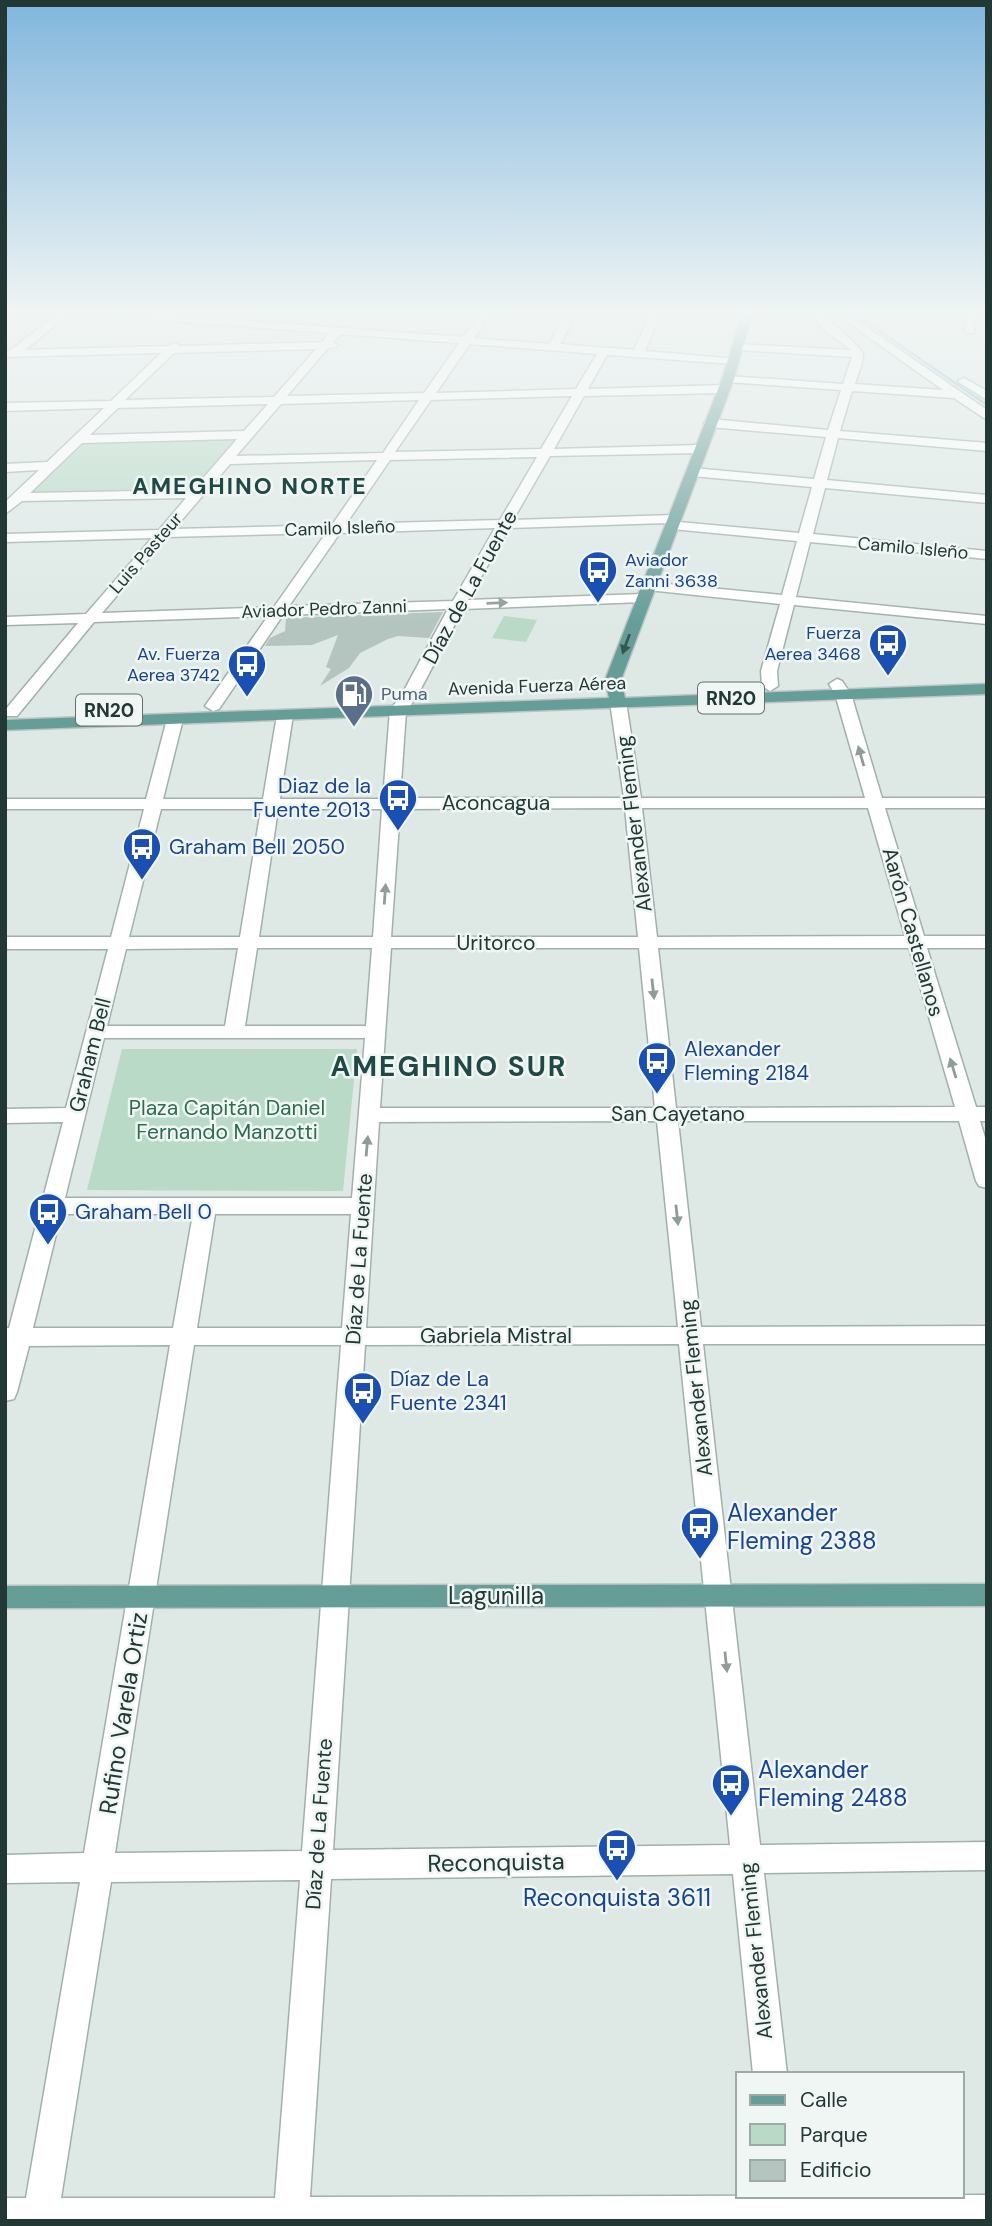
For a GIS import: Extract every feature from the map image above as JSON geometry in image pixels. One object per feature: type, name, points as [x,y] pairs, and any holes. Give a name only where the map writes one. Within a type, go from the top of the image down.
[{"type":"main road","points":[[616,696],[613,680],[712,418]]},
{"type":"main road","name":"Avenida Fuerza Aérea","points":[[7,717],[213,706],[403,704],[840,689],[987,678]]},
{"type":"main road","name":"Avenida Fuerza Aérea","points":[[616,696],[770,687],[987,689]]},
{"type":"main road","name":"Avenida Fuerza Aérea","points":[[7,717],[175,719],[285,715],[403,704]]},
{"type":"main road","name":"Lagunilla","points":[[5,1597],[987,1595]]},
{"type":"street","points":[[5,510],[101,418]]},
{"type":"street","name":"Luis Pasteur","points":[[7,717],[263,418]]},
{"type":"street","points":[[213,706],[412,418]]},
{"type":"street","name":"Díaz de La Fuente","points":[[292,2218],[391,803],[403,704],[565,418]]},
{"type":"street","points":[[770,687],[769,671],[837,418]]},
{"type":"street","points":[[710,423],[987,447]]},
{"type":"street","points":[[78,439],[248,435]]},
{"type":"street","points":[[226,460],[700,449]]},
{"type":"street","points":[[5,468],[50,466]]},
{"type":"street","points":[[692,472],[987,499]]},
{"type":"street","points":[[19,497],[196,494]]},
{"type":"street","name":"Camilo Isleño","points":[[5,538],[505,523],[673,522],[987,555]]},
{"type":"street","name":"Aviador Pedro Zanni","points":[[5,621],[458,604],[645,592],[789,600],[987,620]]},
{"type":"street","name":"Aarón Castellanos","points":[[840,689],[916,942],[977,1114],[987,1181]]},
{"type":"street","name":"Alexander Fleming","points":[[616,696],[633,803],[770,2072]]},
{"type":"street","points":[[234,1032],[285,715]]},
{"type":"street","name":"Graham Bell","points":[[5,1392],[12,1337],[52,1206],[175,719]]},
{"type":"street","name":"Aconcagua","points":[[5,804],[987,803]]},
{"type":"street","name":"Uritorco","points":[[5,943],[987,942]]},
{"type":"street","points":[[96,1032],[375,1032]]},
{"type":"street","name":"San Cayetano","points":[[369,1115],[977,1114]]},
{"type":"street","points":[[5,1115],[75,1115]]},
{"type":"street","points":[[52,1206],[362,1206]]},
{"type":"street","name":"Rufino Varela Ortiz","points":[[41,2218],[205,1206]]},
{"type":"street","name":"Gabriela Mistral","points":[[12,1337],[987,1335]]},
{"type":"street","name":"Reconquista","points":[[5,1869],[987,1856]]},
{"type":"street","points":[[5,2216],[292,2218],[785,2210],[987,2213]]},
{"type":"green space","points":[[238,437],[193,487],[28,493],[85,441]]},
{"type":"green space","points":[[504,616],[537,620],[526,642],[492,638]]},
{"type":"green space","name":"Plaza Capitán Daniel Fernando Manzotti","points":[[122,1049],[357,1049],[343,1191],[87,1190]]},
{"type":"building","points":[[443,612],[429,638],[398,636],[388,639],[360,653],[349,668],[320,686],[331,669],[326,667],[338,635],[312,645],[265,646],[270,638],[285,631],[286,618]]},
{"type":"place","name":"Aviador Zanni 3638","points":[[598,604]]},
{"type":"place","name":"Fuerza Aerea 3468","points":[[888,677]]},
{"type":"place","name":"Av. Fuerza Aerea 3742","points":[[247,698]]},
{"type":"place","name":"Puma","points":[[354,728]]},
{"type":"place","name":"Diaz de la Fuente 2013","points":[[398,832]]},
{"type":"place","name":"Graham Bell 2050","points":[[142,881]]},
{"type":"place","name":"Alexander Fleming 2184","points":[[657,1095]]},
{"type":"place","name":"Graham Bell 0","points":[[48,1246]]},
{"type":"place","name":"Díaz de La Fuente 2341","points":[[363,1425]]},
{"type":"place","name":"Alexander Fleming 2388","points":[[700,1560]]},
{"type":"place","name":"Alexander Fleming 2488","points":[[731,1817]]},
{"type":"place","name":"Reconquista 3611","points":[[617,1882]]},
{"type":"district","name":"AMEGHINO NORTE","points":[[250,486]]},
{"type":"district","name":"AMEGHINO SUR","points":[[449,1066]]}]
